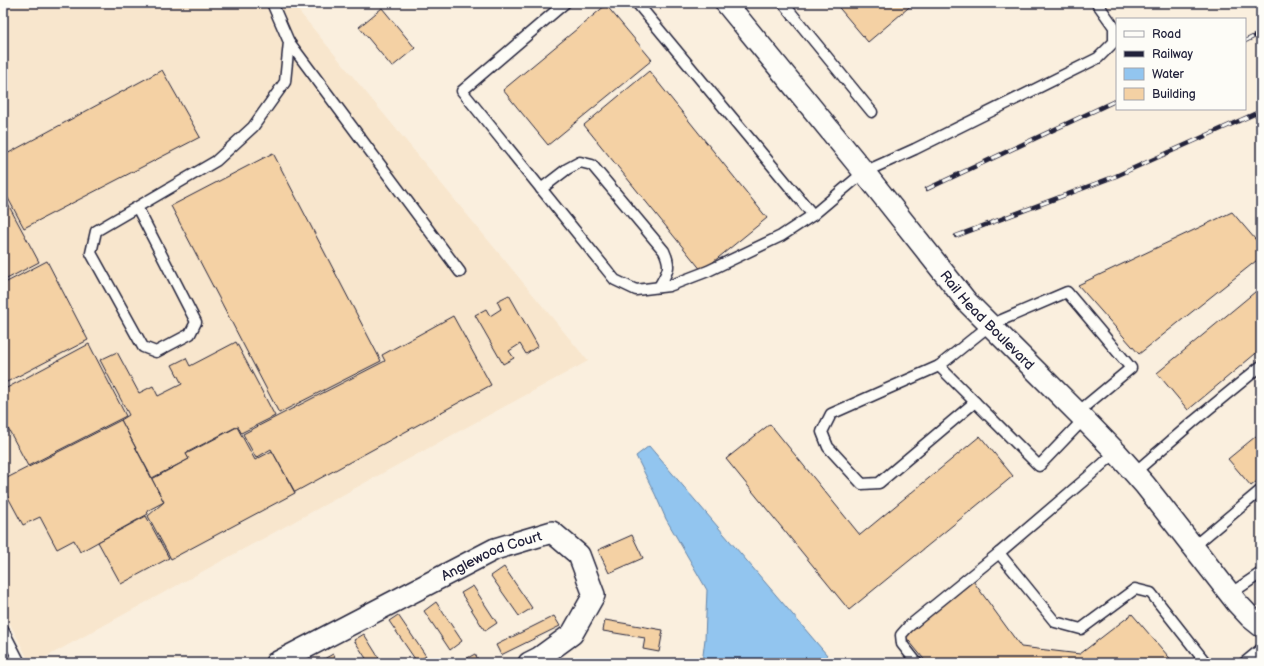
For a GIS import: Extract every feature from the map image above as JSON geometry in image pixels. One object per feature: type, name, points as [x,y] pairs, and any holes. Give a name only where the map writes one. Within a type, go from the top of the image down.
[{"type":"street","name":"Rail Head Boulevard","points":[[733,5],[967,302],[1116,452],[1230,594],[1251,618],[1261,626]]},
{"type":"street","name":"Anglewood Court","points":[[276,663],[495,549],[552,532],[580,555],[594,594],[572,634],[539,658],[529,663]]},
{"type":"lane","points":[[272,3],[289,42],[460,272]]},
{"type":"lane","points":[[565,3],[462,91],[615,280],[636,290],[676,284],[708,271],[781,236],[812,215],[864,172],[915,149],[1098,58],[1114,42],[1114,26],[1097,3]]},
{"type":"lane","points":[[637,3],[812,215]]},
{"type":"lane","points":[[783,3],[872,112]]},
{"type":"lane","points":[[137,207],[196,322],[190,334],[156,352],[143,347],[90,253],[96,231],[137,207],[216,161],[253,127],[285,82],[289,42]]},
{"type":"lane","points":[[541,189],[567,169],[580,162],[592,165],[664,251],[669,262],[667,271],[659,287]]},
{"type":"lane","points":[[939,366],[975,402],[1039,466],[1081,416],[1131,368],[1067,292],[990,326],[939,366],[831,414],[822,432],[828,447],[862,484],[879,483],[975,402]]},
{"type":"lane","points":[[1134,473],[1261,366]]},
{"type":"lane","points":[[918,663],[902,644],[901,635],[908,627],[999,553],[1116,452]]},
{"type":"lane","points":[[1193,547],[1261,490]]},
{"type":"lane","points":[[999,553],[1054,622],[1081,629],[1135,589],[1151,593],[1206,663]]},
{"type":"lane","points":[[1230,594],[1261,573]]},
{"type":"lane","points":[[3,630],[20,663]]},
{"type":"lane","points":[[1244,663],[1261,649]]},
{"type":"shaded area","points":[[3,3],[292,3],[588,361],[35,663],[30,663],[3,610]]},
{"type":"water","points":[[649,446],[827,655],[817,663],[702,663],[705,639],[707,590],[666,519],[636,456]]},
{"type":"building","points":[[835,3],[914,3],[868,42]]},
{"type":"building","points":[[606,5],[652,60],[548,145],[503,90]]},
{"type":"building","points":[[382,8],[415,48],[392,67],[359,27]]},
{"type":"building","points":[[162,70],[200,137],[24,228],[3,189],[3,156]]},
{"type":"building","points":[[649,71],[767,218],[702,271],[584,125]]},
{"type":"building","points":[[273,153],[381,361],[279,413],[171,206]]},
{"type":"building","points":[[3,195],[39,262],[3,281]]},
{"type":"building","points":[[1232,212],[1261,246],[1261,257],[1139,354],[1078,285]]},
{"type":"building","points":[[47,261],[88,340],[3,384],[3,284]]},
{"type":"building","points":[[1261,287],[1261,349],[1188,410],[1157,373]]},
{"type":"building","points":[[509,295],[538,346],[526,354],[520,344],[509,351],[514,358],[503,364],[475,315],[486,309],[490,316],[501,309],[497,301]]},
{"type":"building","points":[[453,316],[491,385],[295,492],[271,449],[256,458],[243,434],[385,361],[382,355]]},
{"type":"building","points":[[236,342],[275,416],[241,433],[238,426],[186,453],[189,459],[152,478],[121,420],[129,415],[100,360],[117,352],[139,393],[153,386],[158,396],[182,384],[172,365],[186,358],[190,366]]},
{"type":"building","points":[[89,344],[126,416],[28,466],[3,419],[3,390]]},
{"type":"building","points":[[121,420],[164,502],[147,511],[148,514],[80,552],[74,540],[57,549],[40,517],[23,525],[3,488],[3,480]]},
{"type":"building","points":[[770,424],[860,535],[980,436],[1013,476],[849,610],[726,459]]},
{"type":"building","points":[[237,427],[255,460],[272,451],[295,493],[171,559],[148,516],[164,502],[152,479],[189,459],[186,454]]},
{"type":"building","points":[[1261,432],[1261,478],[1251,486],[1228,459]]},
{"type":"building","points":[[146,516],[169,558],[121,584],[98,542]]},
{"type":"building","points":[[632,535],[643,558],[609,573],[598,550]]},
{"type":"building","points":[[504,567],[532,608],[519,616],[491,576]]},
{"type":"building","points":[[973,581],[1021,647],[1080,654],[1132,614],[1174,663],[927,663],[905,636]]},
{"type":"building","points":[[473,586],[497,623],[485,631],[461,593]]},
{"type":"building","points":[[436,602],[462,641],[450,650],[424,611]]},
{"type":"building","points":[[398,615],[426,656],[417,662],[389,621]]},
{"type":"building","points":[[554,616],[560,626],[501,655],[496,645]]},
{"type":"building","points":[[605,620],[663,630],[659,652],[643,649],[645,638],[603,631]]},
{"type":"building","points":[[364,634],[382,663],[369,663],[354,640]]},
{"type":"building","points":[[333,654],[338,663],[324,663],[322,660]]},
{"type":"building","points":[[475,654],[480,663],[458,663]]},
{"type":"railway","points":[[1246,40],[1261,33]]},
{"type":"railway","points":[[927,189],[1116,100]]},
{"type":"railway","points":[[956,236],[1116,176],[1261,111]]}]
